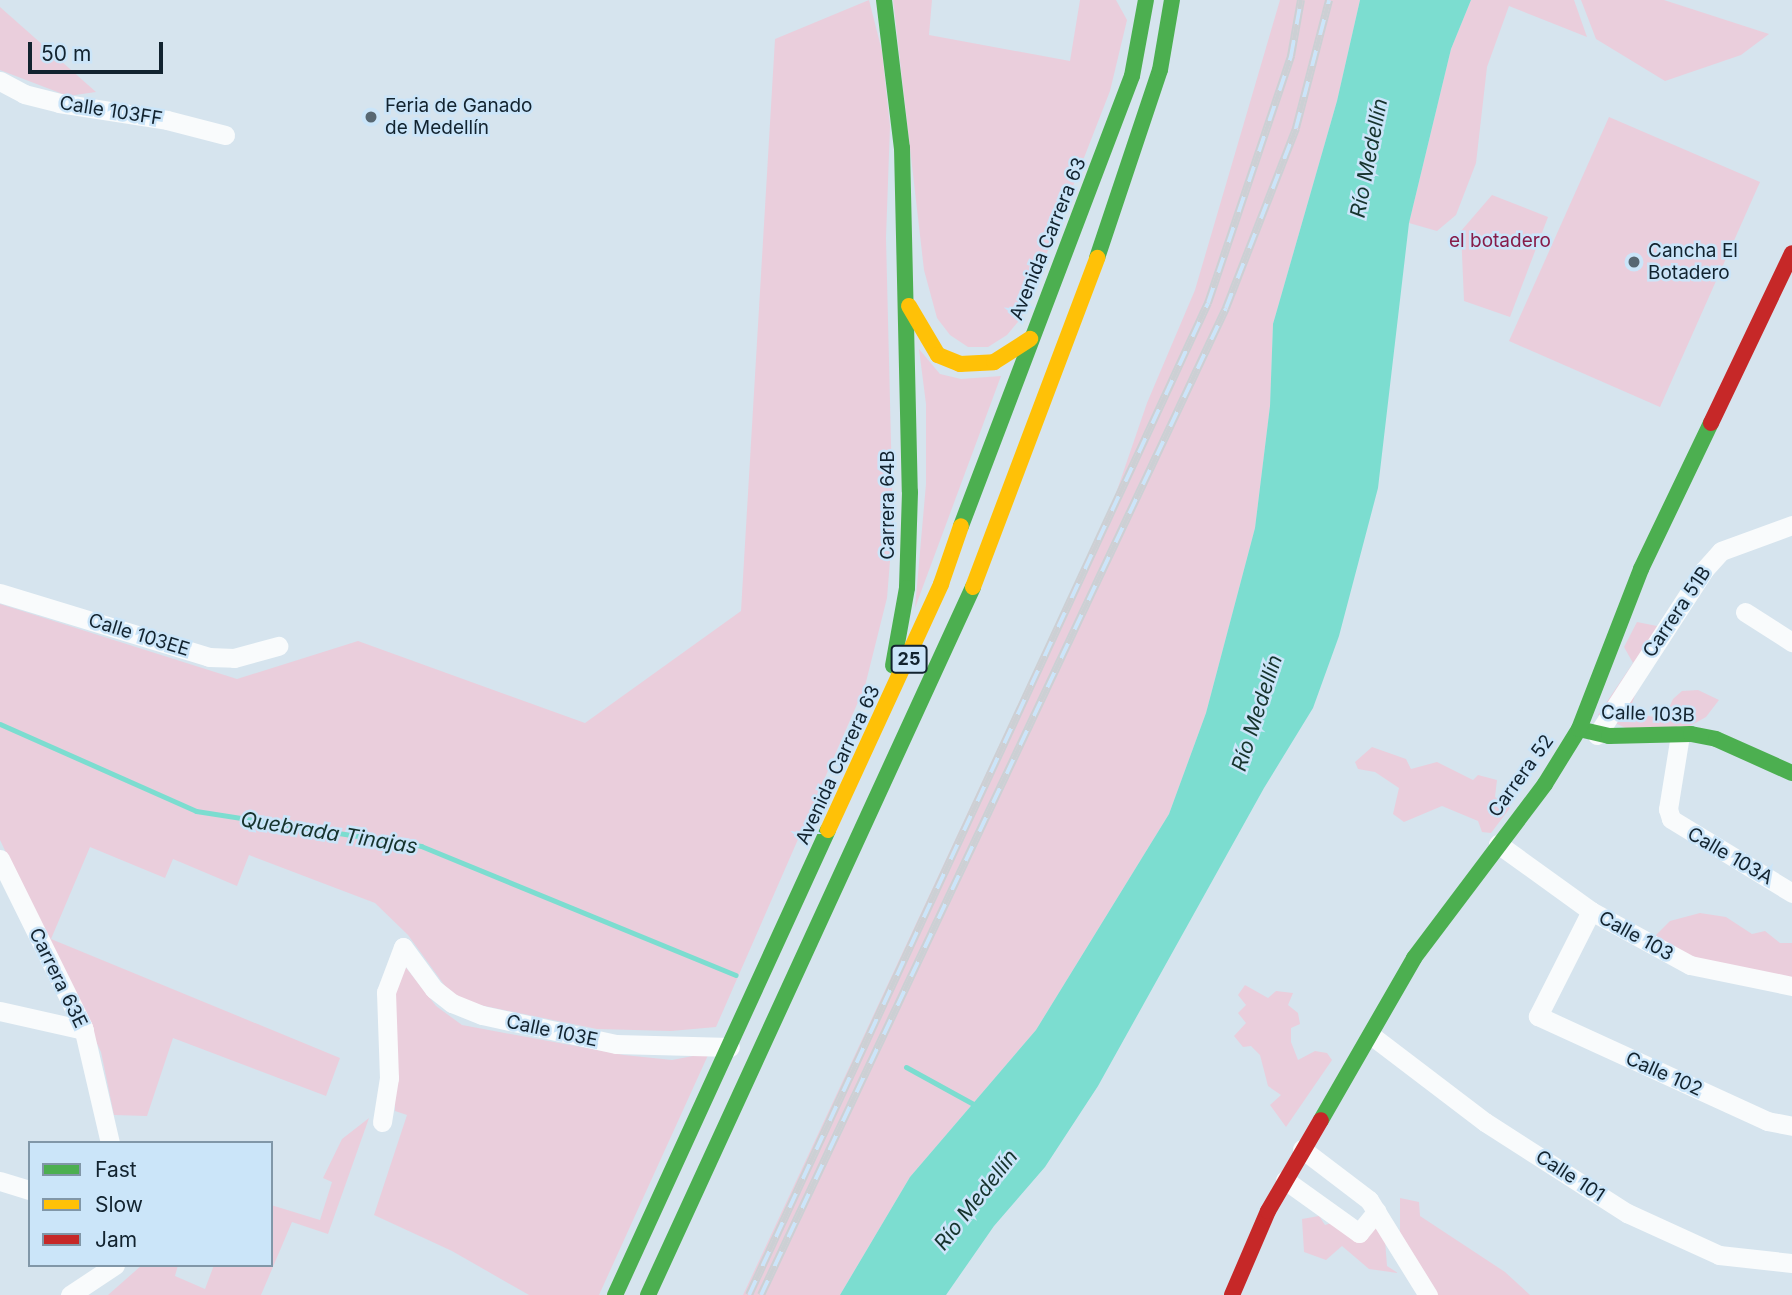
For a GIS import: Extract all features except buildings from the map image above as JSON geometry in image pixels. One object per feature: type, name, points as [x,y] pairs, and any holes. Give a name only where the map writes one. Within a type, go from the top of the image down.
[{"type":"main road","name":"Carrera 64B","points":[[883,718],[910,555],[899,106],[884,0]]},
{"type":"main road","name":"25","points":[[648,1295],[970,595],[1121,195],[1160,70],[1172,0]]},
{"type":"main road","name":"Avenida Carrera 63","points":[[615,1295],[883,718],[941,584],[1030,339],[1110,141],[1132,76],[1140,2]]},
{"type":"main road","name":"Carrera 52","points":[[1232,1295],[1285,1180],[1414,958],[1498,844],[1588,732],[1641,569],[1792,253]]},
{"type":"main road","name":"Carrera 64B","points":[[905,290],[917,326],[937,355],[949,361],[978,366],[994,362],[1030,339]]},
{"type":"main road","name":"Calle 103B","points":[[1588,732],[1716,739],[1792,773]]},
{"type":"street","name":"Calle 103FF","points":[[0,81],[24,94],[60,103],[167,120],[225,135]]},
{"type":"street","name":"Carrera 51B","points":[[1588,732],[1704,570],[1721,551],[1791,528]]},
{"type":"street","name":"Calle 103EE","points":[[0,593],[209,657],[234,659],[278,646]]},
{"type":"street","points":[[1745,612],[1792,642]]},
{"type":"street","name":"Calle 103A","points":[[1680,735],[1668,809],[1671,819],[1792,893]]},
{"type":"street","name":"Calle 103","points":[[1498,844],[1591,911],[1690,965],[1792,986]]},
{"type":"street","name":"Carrera 63E","points":[[0,859],[84,1030],[110,1141]]},
{"type":"street","name":"Calle 102","points":[[1591,911],[1538,1016],[1767,1121],[1792,1126]]},
{"type":"street","name":"Calle 103E","points":[[382,1122],[389,1078],[386,992],[403,947],[434,989],[452,1003],[482,1015],[616,1044],[730,1047]]},
{"type":"street","points":[[0,1010],[84,1030]]},
{"type":"street","name":"Calle 101","points":[[1371,1036],[1486,1122],[1627,1213],[1718,1255],[1792,1263]]},
{"type":"street","points":[[1302,1149],[1377,1211],[1428,1295]]},
{"type":"street","points":[[1285,1180],[1359,1233],[1377,1211]]},
{"type":"street","points":[[0,1181],[28,1189]]},
{"type":"street","points":[[70,1295],[113,1267]]},
{"type":"green space","points":[[869,0],[882,51],[890,126],[886,238],[893,524],[887,598],[865,686],[716,1027],[671,1031],[597,1029],[465,1002],[445,986],[408,935],[375,903],[249,855],[237,886],[173,859],[165,878],[90,847],[51,939],[340,1058],[326,1096],[173,1038],[147,1116],[114,1115],[101,1052],[0,840],[0,604],[237,679],[358,641],[585,723],[741,611],[775,39]]},
{"type":"green space","points":[[893,0],[932,0],[929,35],[1070,61],[1080,0],[1116,0],[1127,20],[1110,91],[1022,317],[1007,335],[988,347],[968,347],[950,335],[937,318],[924,270]]},
{"type":"green space","points":[[1280,0],[1360,0],[1337,101],[1273,324],[1270,406],[1255,528],[1206,713],[1169,814],[1036,1030],[910,1177],[840,1295],[743,1295],[1114,499],[1147,403],[1195,290]]},
{"type":"green space","points":[[1471,0],[1574,0],[1587,37],[1509,6],[1487,67],[1476,163],[1456,215],[1437,231],[1409,223],[1451,49]]},
{"type":"green space","points":[[1581,0],[1664,0],[1769,34],[1741,55],[1665,81],[1596,39]]},
{"type":"green space","points":[[0,7],[96,92],[68,96],[0,70]]},
{"type":"green space","name":"Cancha El Botadero","points":[[1609,117],[1760,182],[1660,407],[1509,341]]},
{"type":"green space","name":"el botadero","points":[[1492,195],[1548,217],[1510,317],[1464,301],[1461,231]]},
{"type":"green space","points":[[919,349],[940,374],[961,379],[1001,376],[915,608],[926,484],[926,404]]},
{"type":"green space","points":[[1637,622],[1657,626],[1632,704],[1639,714],[1664,719],[1673,699],[1682,691],[1698,690],[1719,700],[1706,717],[1688,727],[1632,731],[1598,715],[1633,663],[1624,647]]},
{"type":"green space","points":[[1372,747],[1406,759],[1411,769],[1437,762],[1473,780],[1478,775],[1497,780],[1495,797],[1510,808],[1491,833],[1482,832],[1478,821],[1442,806],[1404,822],[1393,814],[1399,788],[1375,772],[1358,769],[1355,762]]},
{"type":"green space","points":[[1700,913],[1726,917],[1752,934],[1765,931],[1780,943],[1792,943],[1792,991],[1742,981],[1653,938],[1670,921]]},
{"type":"green space","points":[[404,965],[436,1006],[462,1025],[624,1055],[672,1060],[709,1053],[599,1295],[529,1295],[452,1251],[374,1215],[407,1115],[395,1111],[395,989]]},
{"type":"green space","points":[[1245,985],[1268,998],[1276,991],[1293,993],[1288,1005],[1298,1013],[1300,1024],[1291,1028],[1291,1042],[1298,1060],[1315,1051],[1327,1053],[1332,1060],[1286,1127],[1270,1105],[1281,1095],[1268,1086],[1260,1055],[1251,1046],[1243,1047],[1234,1036],[1246,1023],[1238,1013],[1246,1005],[1238,995]]},
{"type":"green space","points":[[369,1118],[328,1234],[292,1222],[273,1267],[273,1206],[320,1220],[332,1182],[323,1178],[342,1139]]},
{"type":"green space","points":[[1400,1198],[1419,1202],[1420,1216],[1505,1272],[1530,1295],[1432,1295],[1400,1257]]},
{"type":"green space","points":[[1369,1200],[1384,1227],[1387,1266],[1398,1273],[1369,1269],[1342,1246],[1326,1260],[1304,1252],[1302,1219],[1319,1216],[1325,1225],[1344,1219],[1363,1231]]},
{"type":"green space","points":[[140,1267],[177,1267],[175,1276],[205,1289],[213,1267],[273,1267],[261,1295],[108,1295]]},
{"type":"water","name":"Río Medellín","points":[[1360,0],[1471,0],[1451,49],[1409,223],[1378,488],[1339,636],[1313,708],[1264,788],[1098,1086],[1045,1167],[994,1226],[946,1295],[840,1295],[910,1177],[1036,1030],[1169,814],[1206,713],[1255,528],[1270,406],[1273,324],[1337,101]]},
{"type":"waterway","name":"Quebrada Tinajas","points":[[0,724],[196,811],[421,846],[736,975]]},
{"type":"waterway","name":"Quebrada Tinajas","points":[[906,1067],[977,1106]]},
{"type":"railway","points":[[749,1295],[1208,303],[1291,56],[1301,0]]},
{"type":"railway","points":[[761,1295],[1226,308],[1296,128],[1329,0]]},
{"type":"traffic: fast","points":[[884,0],[902,148],[910,492],[907,588],[893,666]]},
{"type":"traffic: fast","points":[[961,526],[1132,76],[1146,0]]},
{"type":"traffic: fast","points":[[1097,258],[1160,70],[1172,0]]},
{"type":"traffic: fast","points":[[1321,1120],[1414,958],[1545,784],[1579,729],[1641,569],[1711,423]]},
{"type":"traffic: fast","points":[[648,1295],[973,587]]},
{"type":"traffic: fast","points":[[1579,729],[1609,736],[1691,734],[1716,739],[1792,773]]},
{"type":"traffic: fast","points":[[615,1295],[828,830]]},
{"type":"traffic: slow","points":[[973,587],[1097,258]]},
{"type":"traffic: slow","points":[[909,306],[938,355],[960,364],[994,362],[1030,339]]},
{"type":"traffic: slow","points":[[828,830],[941,584],[961,526]]},
{"type":"traffic: jam","points":[[1711,423],[1792,253]]},
{"type":"traffic: jam","points":[[1232,1295],[1268,1211],[1321,1120]]},
{"type":"place","name":"Feria de Ganado de Medellín","points":[[371,117]]},
{"type":"place","name":"Cancha El Botadero","points":[[1634,262]]}]
